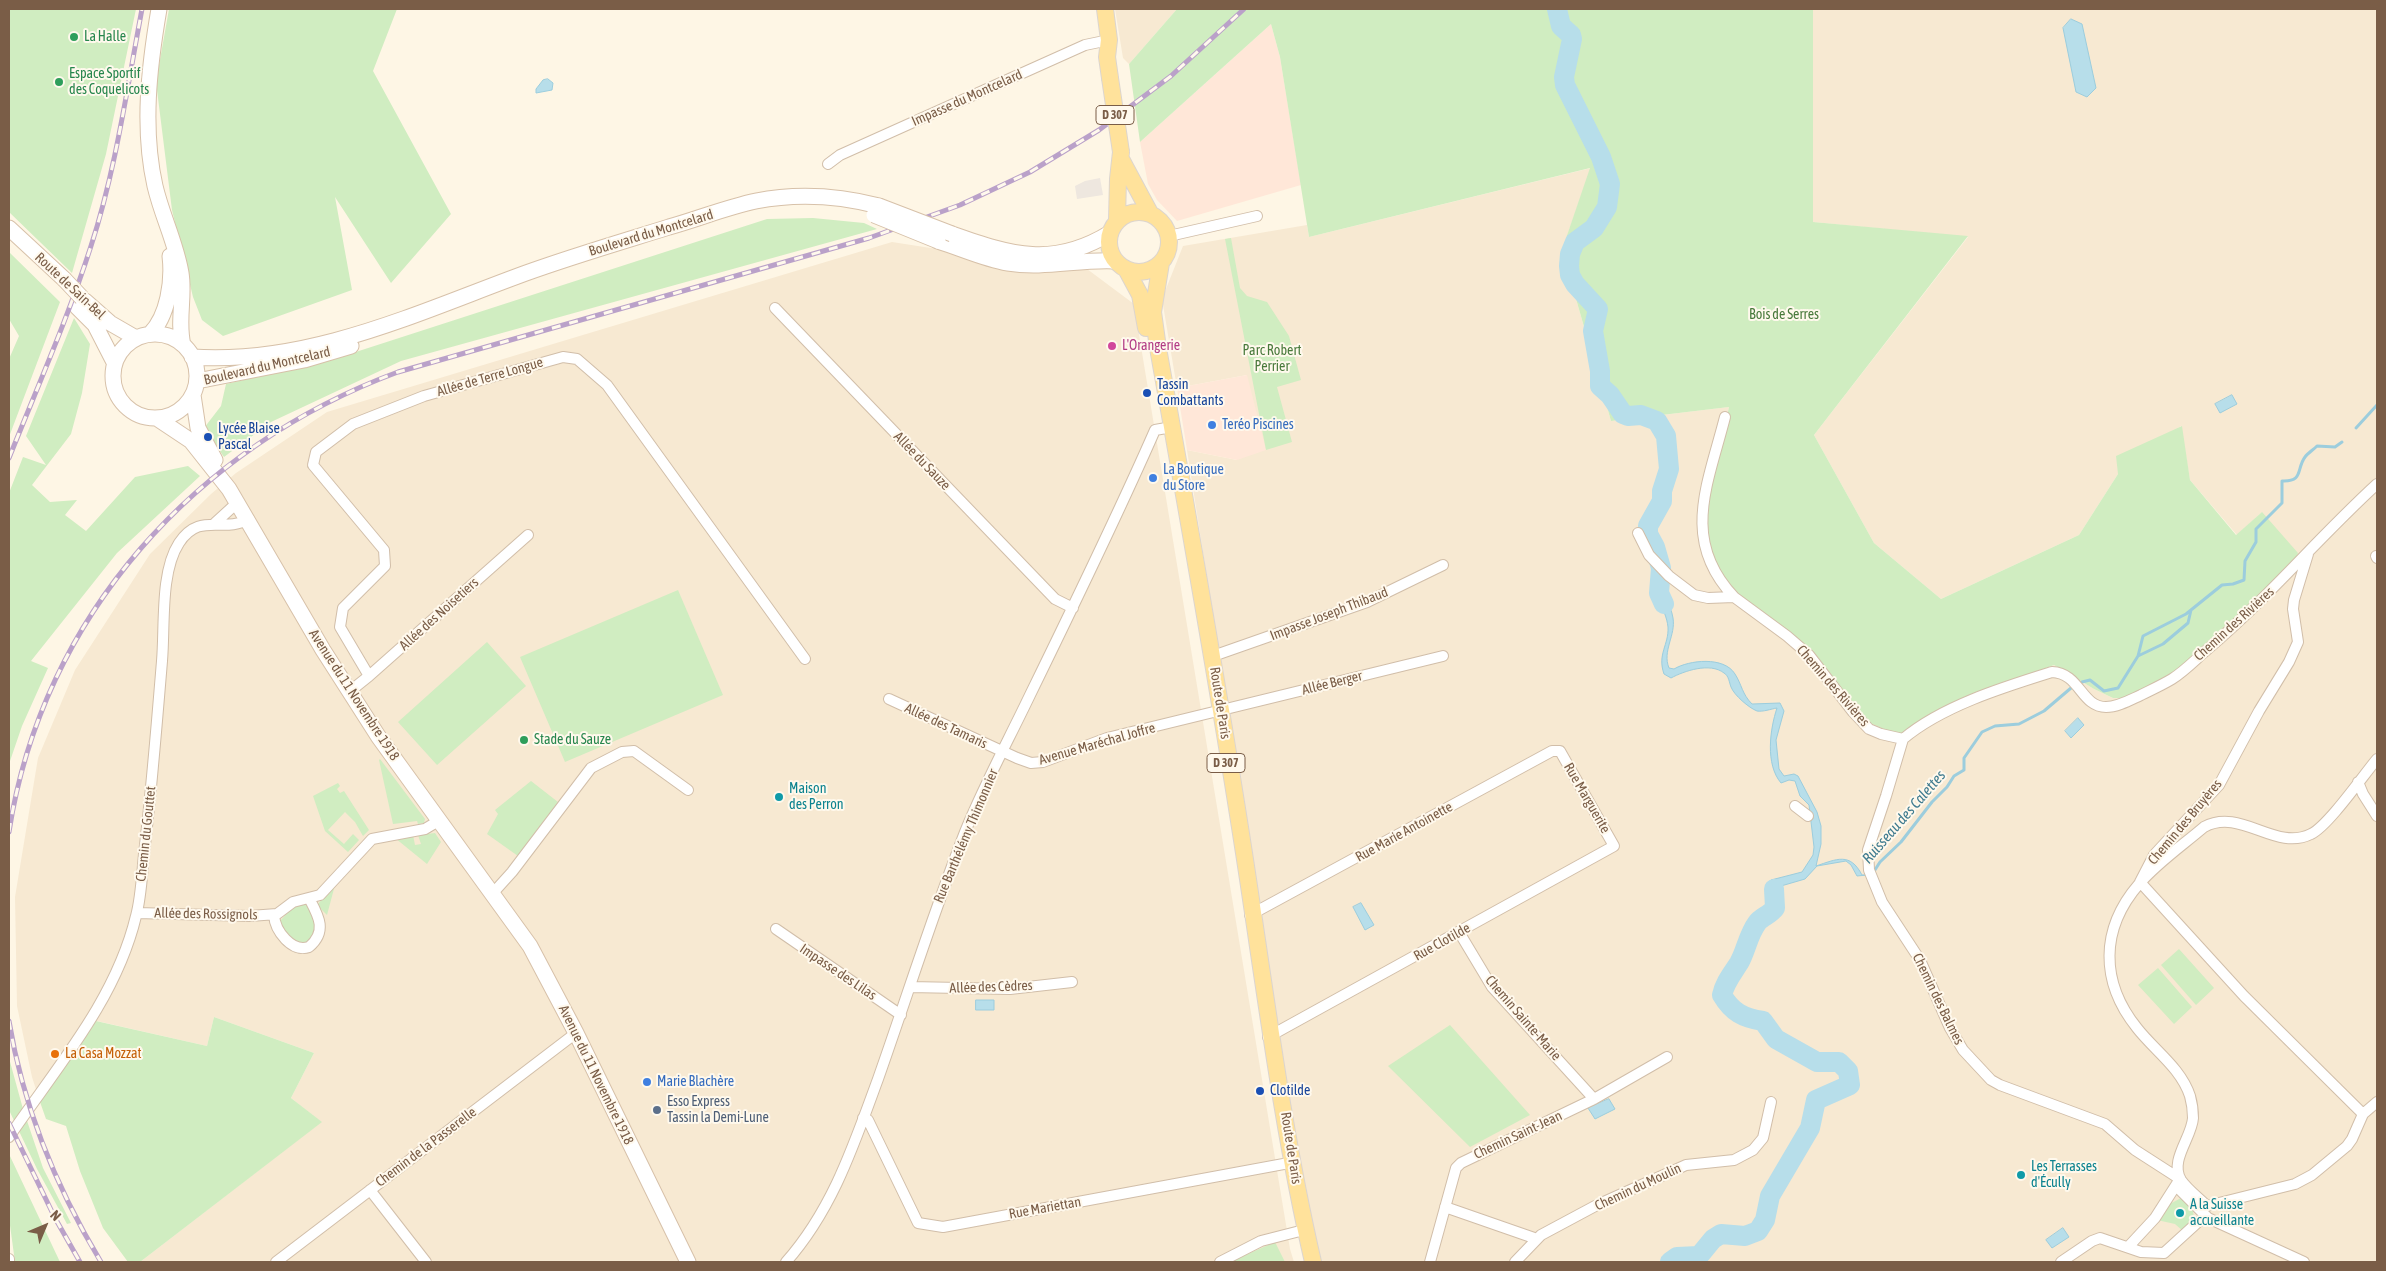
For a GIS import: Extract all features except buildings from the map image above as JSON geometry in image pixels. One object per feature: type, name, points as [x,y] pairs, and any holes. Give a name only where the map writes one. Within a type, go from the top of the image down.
[{"type":"main road","points":[[159,9],[150,71],[148,119],[152,171],[167,225],[177,250],[182,277],[179,330],[196,369],[195,388],[179,412],[158,419],[149,419],[134,414],[121,402],[113,387],[114,362],[123,348],[143,336],[160,320],[172,272],[167,225]]},
{"type":"main road","name":"D 307","points":[[1108,12],[1107,57],[1121,156],[1150,213]]},
{"type":"main road","points":[[1114,226],[1133,212],[1150,213],[1159,218],[1166,226],[1170,246],[1161,263],[1144,272],[1120,265],[1110,252],[1121,156]]},
{"type":"main road","name":"Boulevard du Montcelard","points":[[187,351],[233,357],[306,348],[382,327],[527,272],[757,201],[819,196],[853,200],[938,241],[1007,263],[1037,265],[1093,260],[1120,265]]},
{"type":"main road","name":"Boulevard du Montcelard","points":[[195,388],[304,360],[397,331],[540,278],[759,210],[820,206],[877,211],[1014,252],[1036,255],[1060,254],[1090,245],[1114,226]]},
{"type":"main road","name":"Route de Sain-Bel","points":[[9,228],[79,302],[95,325],[114,362]]},
{"type":"main road","name":"Route de Sain-Bel","points":[[9,240],[62,284]]},
{"type":"main road","name":"Route de Paris","points":[[1161,263],[1154,312],[1168,428],[1220,711]]},
{"type":"main road","name":"Route de Paris","points":[[1120,265],[1140,295],[1212,656],[1289,1163],[1300,1231],[1308,1262]]},
{"type":"main road","name":"Route de Sain-Bel","points":[[79,302],[110,323],[143,336]]},
{"type":"main road","points":[[143,336],[167,336],[187,351]]},
{"type":"main road","name":"Avenue du 11 Novembre 1918","points":[[195,388],[198,428],[229,488],[249,519],[349,692],[378,736],[530,946],[576,1033],[688,1262]]},
{"type":"main road","name":"Avenue du 11 Novembre 1918","points":[[158,419],[191,441],[229,488]]},
{"type":"main road","name":"Route de Paris","points":[[1270,1037],[1303,1219],[1313,1262]]},
{"type":"street","name":"Impasse du Montcelard","points":[[828,164],[849,151],[1085,45],[1106,43]]},
{"type":"street","points":[[1169,236],[1257,216]]},
{"type":"street","name":"Allée du Sauze","points":[[775,308],[1054,598],[1073,608]]},
{"type":"street","name":"Allée de Terre Longue","points":[[369,676],[340,627],[343,608],[385,566],[384,550],[313,464],[316,452],[353,424],[424,396],[563,357],[577,359],[607,385],[805,658]]},
{"type":"street","name":"Chemin des Rivières","points":[[1725,417],[1705,492],[1702,511],[1706,554],[1712,569],[1721,583],[1734,597],[1787,636],[1808,655],[1853,712],[1869,729],[1903,739],[1915,729],[1974,699],[2052,672],[2060,672],[2068,676],[2090,701],[2099,706],[2117,705],[2131,700],[2178,674],[2254,609],[2309,550],[2377,484]]},
{"type":"street","name":"Rue Barthélémy Thimonnier","points":[[786,1262],[803,1243],[841,1179],[910,987],[940,897],[966,830],[1156,430],[1168,428]]},
{"type":"street","name":"Chemin du Gouttet","points":[[215,523],[238,502]]},
{"type":"street","name":"Chemin du Gouttet","points":[[9,1137],[94,1016],[121,964],[137,912],[151,793],[169,560],[179,542],[190,529],[215,523],[235,525],[249,519]]},
{"type":"street","points":[[1638,533],[1649,555],[1669,576],[1694,595],[1708,598],[1734,597]]},
{"type":"street","name":"Allée des Noisetiers","points":[[349,692],[528,535]]},
{"type":"street","name":"Chemin des Bruyères","points":[[2140,882],[2154,855],[2219,785],[2259,711],[2289,662],[2298,642],[2293,609],[2294,600],[2309,550]]},
{"type":"street","name":"Impasse Joseph Thibaud","points":[[1212,656],[1367,602],[1443,565]]},
{"type":"street","name":"Allée Berger","points":[[1220,711],[1443,656]]},
{"type":"street","name":"Allée des Tamaris","points":[[889,699],[1003,752]]},
{"type":"street","name":"Avenue Maréchal Joffre","points":[[1003,752],[1030,763],[1043,762],[1106,738],[1220,711]]},
{"type":"street","name":"Chemin des Balmes","points":[[1903,739],[1868,850],[1871,874],[1882,902],[1920,960],[1950,1028],[1963,1050],[1991,1080],[2000,1085],[2105,1124],[2135,1150],[2178,1182]]},
{"type":"street","points":[[493,893],[512,872],[591,768],[622,752],[634,751],[688,790]]},
{"type":"street","name":"Rue Marie Antoinette","points":[[1251,915],[1552,751],[1560,751]]},
{"type":"street","name":"Rue Marguerite","points":[[1560,751],[1614,846]]},
{"type":"street","points":[[2129,1246],[2155,1218],[2178,1182],[2179,1159],[2193,1119],[2190,1096],[2178,1073],[2138,1030],[2116,996],[2109,960],[2109,948],[2118,914],[2140,882],[2204,827],[2215,821],[2230,821],[2281,837],[2298,838],[2313,834],[2331,816],[2377,759]]},
{"type":"street","points":[[2358,782],[2377,816]]},
{"type":"street","points":[[1795,806],[1808,816]]},
{"type":"street","name":"Allée des Rossignols","points":[[137,912],[274,915],[293,902],[320,895],[372,839],[425,829],[440,820]]},
{"type":"street","name":"Rue Clotilde","points":[[1270,1037],[1614,846]]},
{"type":"street","points":[[2140,882],[2244,996],[2363,1114]]},
{"type":"street","name":"Allée des Rossignols","points":[[274,915],[278,929],[292,945],[298,948],[309,947],[317,938],[320,922],[309,898]]},
{"type":"street","name":"Impasse des Lilas","points":[[776,929],[900,1015]]},
{"type":"street","name":"Chemin Sainte-Marie","points":[[1459,932],[1492,987],[1594,1099]]},
{"type":"street","name":"Allée des Cèdres","points":[[910,987],[1010,989],[1072,982]]},
{"type":"street","name":"Chemin de la Passerelle","points":[[276,1262],[576,1033]]},
{"type":"street","name":"Chemin Saint-Jean","points":[[1430,1262],[1456,1168],[1461,1163],[1594,1099],[1667,1057]]},
{"type":"street","name":"Chemin du Moulin","points":[[1515,1262],[1537,1239],[1597,1205],[1686,1165],[1734,1160],[1753,1150],[1763,1138],[1771,1102]]},
{"type":"street","points":[[2208,1206],[2295,1184],[2312,1175],[2347,1146],[2363,1114],[2377,1102]]},
{"type":"street","name":"Rue Mariettan","points":[[863,1118],[868,1120],[918,1223],[943,1227],[1289,1163]]},
{"type":"street","points":[[2178,1182],[2208,1206],[2208,1218]]},
{"type":"street","points":[[2178,1182],[2208,1218],[2304,1262]]},
{"type":"street","points":[[370,1190],[426,1262]]},
{"type":"street","points":[[1445,1207],[1537,1239]]},
{"type":"street","points":[[2061,1262],[2092,1241],[2100,1238],[2129,1246],[2141,1252],[2164,1253],[2198,1222],[2208,1218]]},
{"type":"street","points":[[1220,1262],[1261,1241],[1300,1231]]},
{"type":"shaded area","points":[[1115,9],[1177,9],[1129,64],[1123,58]]},
{"type":"shaded area","points":[[1813,9],[2377,9],[2377,1262],[1320,1262],[1307,1217],[1187,450],[1237,460],[1247,375],[1177,388],[1162,299],[1183,246],[1307,225],[1309,237],[1591,168],[1562,250],[1611,421],[1729,407],[1707,507],[1972,696],[2054,665],[2113,698],[2130,698],[2262,512],[2237,535],[2190,480],[2181,426],[2118,474],[2079,535],[1941,599],[1874,543],[1814,435],[1968,237],[1813,222]]},
{"type":"shaded area","points":[[1271,24],[1280,57],[1301,185],[1177,221],[1157,200],[1148,184],[1140,142]]},
{"type":"shaded area","points":[[1100,178],[1103,195],[1077,199],[1075,186],[1085,181]]},
{"type":"shaded area","points":[[892,242],[937,249],[1021,272],[1083,266],[1134,304],[1290,1249],[1294,1262],[140,1262],[321,1122],[291,1098],[314,1053],[214,1017],[207,1046],[97,1021],[40,1102],[32,1077],[17,1006],[15,897],[38,758],[75,670],[150,554],[211,494],[236,473],[327,412]]},
{"type":"shaded area","points":[[1247,375],[1266,450],[1237,460],[1187,450],[1177,388]]},
{"type":"green space","name":"Espace Sportif des Coquelicots","points":[[9,9],[136,9],[106,154],[72,273],[9,212]]},
{"type":"green space","points":[[169,9],[397,9],[373,71],[451,214],[391,283],[335,197],[352,290],[223,336],[202,320],[193,297],[172,210],[156,82]]},
{"type":"green space","name":"Bois de Serres","points":[[1177,9],[1813,9],[1813,222],[1968,236],[1814,435],[1874,543],[1941,599],[2079,535],[2118,474],[2116,456],[2182,426],[2190,480],[2236,535],[2262,512],[2298,553],[2293,566],[2171,678],[2130,698],[2113,698],[2054,665],[1972,696],[1900,736],[1868,722],[1810,652],[1724,582],[1709,551],[1707,507],[1729,407],[1611,421],[1562,250],[1590,168],[1309,237],[1280,57],[1271,24],[1140,142],[1129,64]]},
{"type":"green space","points":[[813,218],[864,223],[877,229],[401,361],[271,422],[224,457],[204,428],[221,406],[226,384],[331,360],[767,219]]},
{"type":"green space","name":"Parc Robert Perrier","points":[[1231,238],[1240,288],[1247,296],[1267,302],[1289,336],[1301,380],[1277,387],[1292,442],[1266,450],[1225,239]]},
{"type":"green space","points":[[9,252],[60,302],[9,437],[9,359],[19,336],[9,319]]},
{"type":"green space","points":[[74,318],[90,344],[82,393],[71,434],[32,485],[50,502],[77,500],[65,515],[86,531],[135,477],[188,466],[200,476],[117,553],[31,661],[48,668],[22,726],[9,764],[9,493],[23,457],[46,465],[26,436]]},
{"type":"green space","points":[[678,590],[723,695],[565,762],[520,657]]},
{"type":"green space","points":[[487,642],[526,686],[437,765],[398,722]]},
{"type":"green space","points":[[380,759],[425,819],[424,823],[418,824],[417,821],[393,824]]},
{"type":"green space","points":[[531,781],[558,802],[518,856],[487,834],[498,814],[495,810]]},
{"type":"green space","points":[[338,783],[340,786],[337,789],[340,793],[344,791],[369,830],[363,836],[355,822],[345,812],[328,830],[344,844],[353,834],[359,840],[348,852],[325,831],[313,796]]},
{"type":"green space","points":[[435,833],[441,842],[427,864],[395,838],[413,835],[415,845],[421,844],[418,835]]},
{"type":"green space","points":[[335,885],[327,915],[317,905]]},
{"type":"green space","points":[[303,903],[312,912],[315,928],[306,944],[295,944],[281,927],[280,921],[292,908]]},
{"type":"green space","points":[[2179,949],[2214,988],[2196,1005],[2161,965]]},
{"type":"green space","points":[[2158,968],[2192,1007],[2174,1024],[2138,985]]},
{"type":"green space","points":[[214,1017],[314,1053],[291,1098],[322,1122],[140,1262],[128,1262],[103,1228],[80,1171],[66,1126],[46,1119],[40,1102],[96,1021],[207,1046]]},
{"type":"green space","points":[[1450,1025],[1530,1115],[1470,1147],[1388,1066]]},
{"type":"green space","points":[[9,1058],[23,1109],[43,1168],[71,1223],[67,1224],[37,1169],[9,1110]]},
{"type":"green space","points":[[9,1154],[60,1262],[15,1262],[9,1218]]},
{"type":"green space","points":[[2181,1198],[2193,1210],[2194,1220],[2183,1231],[2175,1224],[2157,1220],[2166,1206]]},
{"type":"green space","points":[[1275,1242],[1285,1262],[1230,1262]]},
{"type":"water","points":[[2071,19],[2082,24],[2096,88],[2087,97],[2076,92],[2063,28]]},
{"type":"water","points":[[548,79],[553,83],[552,90],[536,93],[536,89],[543,80]]},
{"type":"water","points":[[2232,395],[2237,404],[2220,413],[2215,404]]},
{"type":"water","points":[[1658,577],[1664,581],[1665,596],[1673,618],[1673,631],[1667,655],[1669,668],[1674,669],[1688,663],[1706,661],[1723,664],[1735,674],[1746,697],[1752,704],[1780,703],[1784,711],[1776,740],[1779,769],[1784,776],[1794,774],[1798,776],[1817,812],[1821,826],[1821,844],[1816,866],[1830,861],[1848,860],[1853,863],[1862,875],[1867,875],[1857,876],[1851,865],[1846,861],[1817,866],[1805,879],[1781,886],[1778,910],[1759,924],[1741,964],[1736,961],[1746,932],[1756,919],[1768,916],[1770,913],[1769,886],[1771,880],[1802,872],[1813,855],[1814,847],[1809,805],[1800,796],[1795,781],[1789,780],[1781,783],[1773,766],[1770,746],[1772,726],[1777,708],[1757,711],[1750,707],[1735,694],[1726,674],[1712,668],[1697,669],[1671,678],[1664,674],[1662,655],[1667,639],[1668,627],[1658,596]]},
{"type":"water","points":[[2078,718],[2084,725],[2071,738],[2065,731]]},
{"type":"water","points":[[1361,903],[1374,925],[1365,930],[1353,907]]},
{"type":"water","points":[[976,1000],[994,1000],[994,1010],[976,1010]]},
{"type":"water","points":[[1609,1099],[1615,1109],[1595,1119],[1588,1108]]},
{"type":"water","points":[[2063,1228],[2069,1237],[2052,1248],[2046,1240]]},
{"type":"waterway","points":[[1557,9],[1561,26],[1571,35],[1572,39],[1564,77],[1565,85],[1601,157],[1610,184],[1607,207],[1594,228],[1575,242],[1570,254],[1570,275],[1575,284],[1598,309],[1593,331],[1600,371],[1600,386],[1610,395],[1623,414],[1628,416],[1641,415],[1657,421],[1666,436],[1669,469],[1662,491],[1662,501],[1648,526],[1648,534],[1655,547],[1661,568],[1659,593],[1664,604]]},
{"type":"waterway","name":"Ruisseau des Calettes","points":[[2356,428],[2377,405]]},
{"type":"waterway","name":"Ruisseau des Calettes","points":[[2082,682],[2090,680],[2104,691],[2118,688],[2138,656],[2143,636],[2186,614],[2222,585],[2244,580],[2245,561],[2256,542],[2256,529],[2282,503],[2282,481],[2289,481],[2297,477],[2305,457],[2317,446],[2335,447],[2342,442]]},
{"type":"waterway","points":[[2138,656],[2163,644],[2188,623],[2191,610]]},
{"type":"waterway","name":"Ruisseau des Calettes","points":[[1873,873],[1880,862],[1901,842],[1954,776],[1964,770],[1964,758],[1982,732],[1995,726],[2019,724],[2044,711],[2071,688]]},
{"type":"waterway","points":[[1670,1262],[1677,1257],[1699,1256],[1713,1239],[1721,1234],[1745,1236],[1758,1231],[1765,1220],[1770,1196],[1810,1128],[1816,1100],[1850,1085],[1848,1071],[1839,1062],[1817,1062],[1776,1039],[1763,1021],[1750,1018],[1734,1010],[1722,995],[1727,982],[1739,963],[1754,928],[1759,921],[1775,908],[1774,889]]},
{"type":"railway","points":[[9,458],[52,353],[100,217],[120,128],[142,9]]},
{"type":"railway","points":[[9,832],[27,753],[55,679],[94,611],[140,549],[195,493],[257,445],[325,404],[398,372],[869,238],[960,205],[1030,172],[1099,130],[1171,76],[1244,9]]},
{"type":"railway","points":[[9,1021],[23,1084],[44,1146],[70,1206],[101,1262]]},
{"type":"railway","points":[[9,1123],[55,1218],[80,1262]]},
{"type":"place","name":"La Halle","points":[[74,37]]},
{"type":"place","name":"Espace Sportif des Coquelicots","points":[[59,82]]},
{"type":"place","name":"L'Orangerie","points":[[1112,346]]},
{"type":"place","name":"Tassin Combattants","points":[[1147,393]]},
{"type":"place","name":"Teréo Piscines","points":[[1212,425]]},
{"type":"place","name":"Lycée Blaise Pascal","points":[[208,437]]},
{"type":"place","name":"La Boutique du Store","points":[[1153,478]]},
{"type":"place","name":"Stade du Sauze","points":[[524,740]]},
{"type":"place","name":"Maison des Perron","points":[[779,797]]},
{"type":"place","name":"La Casa Mozzat","points":[[55,1054]]},
{"type":"place","name":"Marie Blachère","points":[[647,1082]]},
{"type":"place","name":"Clotilde","points":[[1260,1091]]},
{"type":"place","name":"Esso Express Tassin la Demi-Lune","points":[[657,1110]]},
{"type":"place","name":"Les Terrasses d'Écully","points":[[2021,1175]]},
{"type":"place","name":"A la Suisse accueillante","points":[[2180,1213]]}]
